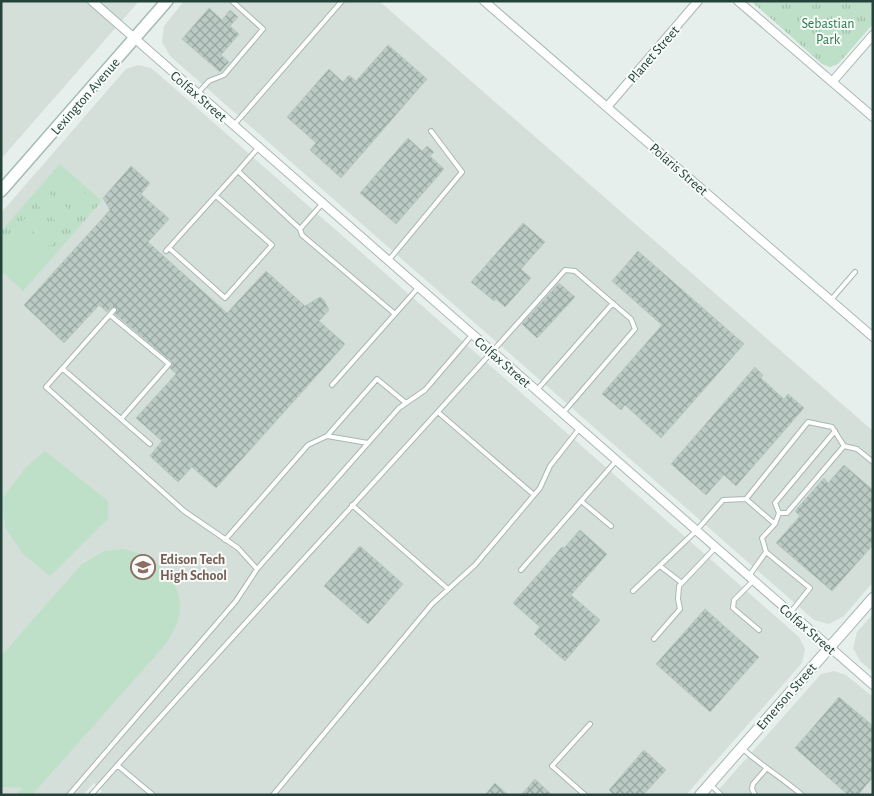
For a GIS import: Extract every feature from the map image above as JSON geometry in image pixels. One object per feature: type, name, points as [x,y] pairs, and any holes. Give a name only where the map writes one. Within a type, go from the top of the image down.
[{"type":"main road","name":"Lexington Avenue","points":[[1,191],[167,1]]},
{"type":"street","name":"Colfax Street","points":[[92,1],[134,40],[873,685]]},
{"type":"street","name":"Polaris Street","points":[[484,1],[873,337]]},
{"type":"street","name":"Planet Street","points":[[607,107],[698,1]]},
{"type":"street","points":[[738,1],[873,117]]},
{"type":"street","points":[[832,82],[873,36]]},
{"type":"street","name":"Emerson Street","points":[[700,795],[873,598]]},
{"type":"lane","points":[[197,94],[209,81],[224,74],[263,29],[232,1]]},
{"type":"lane","points":[[234,126],[342,1]]},
{"type":"lane","points":[[388,261],[462,172],[431,131]]},
{"type":"lane","points":[[216,196],[272,245],[225,298],[168,250],[258,148]]},
{"type":"lane","points":[[238,171],[300,229],[302,235],[395,314]]},
{"type":"lane","points":[[300,229],[322,204]]},
{"type":"lane","points":[[91,795],[352,505],[439,413],[565,270],[575,271],[632,319],[635,329],[562,414]]},
{"type":"lane","points":[[830,301],[856,272]]},
{"type":"lane","points":[[332,384],[418,288]]},
{"type":"lane","points":[[536,391],[613,303]]},
{"type":"lane","points":[[114,310],[46,387],[184,511],[238,548],[257,569]]},
{"type":"lane","points":[[110,315],[169,364],[121,419]]},
{"type":"lane","points":[[69,795],[236,601],[257,569],[368,443],[406,404],[425,390],[472,335]]},
{"type":"lane","points":[[63,368],[150,444]]},
{"type":"lane","points":[[226,540],[308,445],[327,436],[378,380],[406,404]]},
{"type":"lane","points":[[439,413],[534,495]]},
{"type":"lane","points":[[746,499],[808,422],[832,427],[844,446]]},
{"type":"lane","points":[[273,795],[432,604],[475,565],[540,488],[550,466],[579,428]]},
{"type":"lane","points":[[780,513],[775,503],[835,431]]},
{"type":"lane","points":[[327,436],[368,443]]},
{"type":"lane","points":[[844,446],[857,448],[873,462]]},
{"type":"lane","points":[[780,513],[787,513],[844,446]]},
{"type":"lane","points":[[521,570],[616,461]]},
{"type":"lane","points":[[633,591],[696,531],[723,500],[746,499],[775,524]]},
{"type":"lane","points":[[581,502],[610,526]]},
{"type":"lane","points":[[352,505],[448,589]]},
{"type":"lane","points":[[780,513],[775,524],[762,538],[766,552],[810,588],[790,613]]},
{"type":"lane","points":[[654,639],[680,609],[678,598],[682,583],[715,548]]},
{"type":"lane","points":[[759,630],[733,608],[734,600],[751,579],[766,552]]},
{"type":"lane","points":[[660,566],[682,583]]},
{"type":"lane","points":[[585,795],[552,766],[590,724]]},
{"type":"lane","points":[[741,748],[802,795]]},
{"type":"lane","points":[[117,765],[153,795]]},
{"type":"lane","points":[[755,795],[752,789],[753,784],[766,769]]},
{"type":"lane","points":[[709,784],[721,795]]},
{"type":"shaded area","points":[[1,1],[139,1],[1,159]]},
{"type":"shaded area","points":[[184,1],[379,1],[873,431],[873,582],[844,616],[829,624],[814,620],[170,56],[162,42],[164,26]]},
{"type":"shaded area","points":[[138,65],[151,68],[156,72],[799,637],[805,649],[802,663],[686,795],[99,795],[102,791],[94,783],[83,795],[1,795],[1,213],[126,69]]},
{"type":"shaded area","points":[[873,614],[873,672],[860,661],[853,648],[857,632]]},
{"type":"shaded area","points":[[834,671],[846,675],[873,697],[873,795],[714,795],[821,674]]},
{"type":"green space","name":"Sebastian Park","points":[[751,1],[873,1],[873,24],[838,64],[830,67],[822,64]]},
{"type":"green space","points":[[60,164],[102,201],[23,291],[1,271],[1,231]]},
{"type":"green space","points":[[63,174],[91,199],[80,212],[52,188]]},
{"type":"green space","points":[[48,192],[77,216],[65,229],[37,205]]},
{"type":"green space","points":[[33,209],[61,234],[50,247],[22,222]]},
{"type":"green space","points":[[18,226],[46,251],[35,264],[7,239]]},
{"type":"green space","points":[[3,243],[31,268],[20,281],[1,265],[1,246]]},
{"type":"green space","points":[[45,451],[108,501],[108,519],[50,576],[23,554],[5,527],[2,499],[26,467]]},
{"type":"green space","points":[[122,549],[146,557],[167,574],[179,596],[180,609],[177,623],[166,644],[32,795],[17,795],[22,788],[1,787],[1,656],[81,565],[104,551]]},
{"type":"building","points":[[209,8],[222,20],[230,10],[238,17],[230,26],[239,34],[221,55],[229,62],[220,72],[182,39]]},
{"type":"building","points":[[388,45],[427,79],[341,178],[310,150],[316,143],[287,117],[329,69],[343,82],[349,75],[356,81]]},
{"type":"building","points":[[408,138],[422,151],[427,146],[434,152],[430,156],[444,169],[396,224],[360,193]]},
{"type":"building","points":[[131,166],[150,183],[141,194],[169,219],[148,242],[227,313],[266,271],[305,306],[320,297],[324,300],[329,310],[319,321],[345,344],[216,488],[192,467],[178,482],[150,456],[162,441],[136,418],[176,374],[170,368],[173,364],[171,361],[115,314],[117,308],[112,307],[107,312],[99,305],[64,343],[24,305],[110,210],[103,198]]},
{"type":"building","points":[[523,223],[545,242],[521,269],[531,278],[505,307],[496,299],[494,301],[471,282]]},
{"type":"building","points":[[638,251],[744,344],[661,438],[625,405],[621,410],[602,394],[662,325],[612,281]]},
{"type":"building","points":[[559,283],[575,297],[537,338],[522,324]]},
{"type":"building","points":[[755,367],[763,375],[761,378],[784,399],[788,394],[804,408],[736,486],[724,475],[706,495],[671,464]]},
{"type":"building","points":[[844,465],[873,490],[873,545],[832,591],[776,543],[800,516],[795,511],[824,478],[828,483]]},
{"type":"building","points":[[580,530],[607,554],[571,595],[600,620],[565,661],[534,634],[540,627],[513,603],[562,547],[564,548]]},
{"type":"building","points":[[360,546],[403,584],[368,624],[324,586]]},
{"type":"building","points":[[705,609],[759,657],[710,712],[656,664]]},
{"type":"building","points":[[839,697],[873,726],[873,777],[858,795],[848,795],[795,748]]},
{"type":"building","points":[[644,750],[666,770],[643,795],[614,795],[609,790]]},
{"type":"building","points":[[535,779],[552,795],[521,795]]},
{"type":"building","points":[[495,783],[508,795],[485,795]]},
{"type":"place","name":"Edison Tech High School","points":[[143,567]]}]
